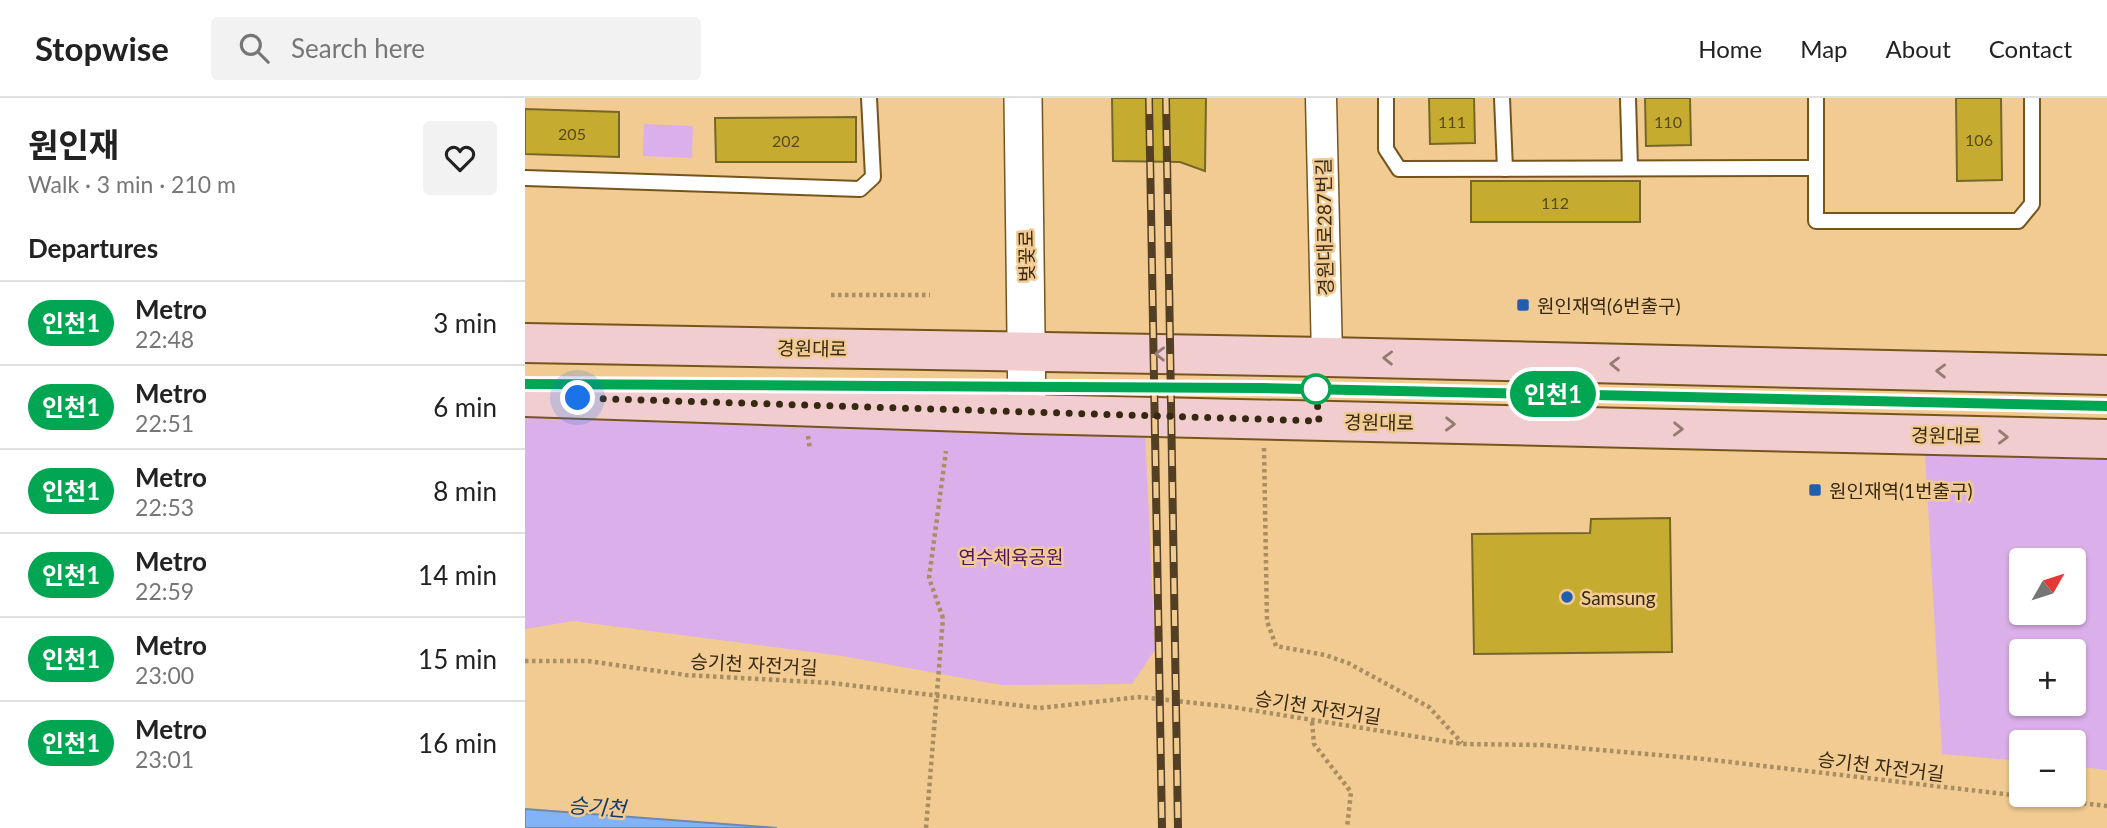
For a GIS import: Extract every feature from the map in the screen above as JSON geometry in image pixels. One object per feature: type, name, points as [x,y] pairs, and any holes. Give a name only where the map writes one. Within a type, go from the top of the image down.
[{"type":"main road","name":"경원대로","points":[[525,343],[1327,357],[2107,375]]},
{"type":"main road","name":"경원대로","points":[[525,397],[1027,414],[2107,439]]},
{"type":"street","name":"벚꽃로","points":[[1023,98],[1027,414]]},
{"type":"street","name":"경원대로287번길","points":[[1321,98],[1327,357]]},
{"type":"lane","points":[[525,178],[860,189],[873,177],[869,98]]},
{"type":"lane","points":[[1386,98],[1386,149],[1399,169],[1816,168]]},
{"type":"lane","points":[[1502,98],[1505,169]]},
{"type":"lane","points":[[1628,98],[1630,168]]},
{"type":"lane","points":[[1816,98],[1816,221],[2018,221],[2032,204],[2032,98]]},
{"type":"path","points":[[831,295],[930,295]]},
{"type":"path","points":[[1264,419],[1267,621],[1276,646],[1325,655],[1348,663],[1429,708],[1462,744]]},
{"type":"path","points":[[926,828],[943,618],[929,578],[946,451]]},
{"type":"path","name":"승기천 자전거길","points":[[525,661],[588,661],[686,674],[832,683],[1040,709],[1139,697],[1232,707],[1312,722],[1462,744],[1543,745],[1705,759],[2107,806]]},
{"type":"path","points":[[1312,722],[1314,744],[1350,792],[1347,828]]},
{"type":"green space","points":[[644,124],[693,126],[692,158],[643,156]]},
{"type":"green space","name":"연수체육공원","points":[[525,415],[1145,432],[1155,650],[1132,684],[1001,685],[842,656],[573,621],[525,629]]},
{"type":"green space","points":[[1924,435],[2107,439],[2107,770],[2086,767],[2086,730],[2009,730],[2009,760],[1942,754]]},
{"type":"water","points":[[525,809],[777,828],[525,828]]},
{"type":"building","points":[[1112,98],[1206,98],[1205,171],[1180,162],[1113,161]]},
{"type":"building","points":[[1429,98],[1474,98],[1475,143],[1430,144]]},
{"type":"building","points":[[1645,98],[1690,98],[1691,145],[1646,146]]},
{"type":"building","points":[[1956,98],[2001,98],[2002,180],[1957,181]]},
{"type":"building","points":[[525,109],[619,112],[619,157],[525,154]]},
{"type":"building","points":[[856,117],[856,162],[716,162],[715,118]]},
{"type":"building","points":[[1471,181],[1640,181],[1640,222],[1471,222]]},
{"type":"building","points":[[1670,518],[1672,652],[1474,654],[1472,534],[1590,533],[1591,519]]},
{"type":"railway","points":[[1149,98],[1162,828]]},
{"type":"railway","points":[[1166,98],[1178,828]]},
{"type":"metro line","name":"인천1","points":[[525,384],[1261,388],[2107,406]]},
{"type":"place","name":"원인재역(6번출구)","points":[[1523,305]]},
{"type":"place","name":"원인재역(1번출구)","points":[[1815,490]]},
{"type":"place","name":"Samsung","points":[[1567,597]]},
{"type":"route","points":[[578,398],[1319,421],[1316,389]]},
{"type":"water label","name":"승기천","points":[[597,806]]}]
